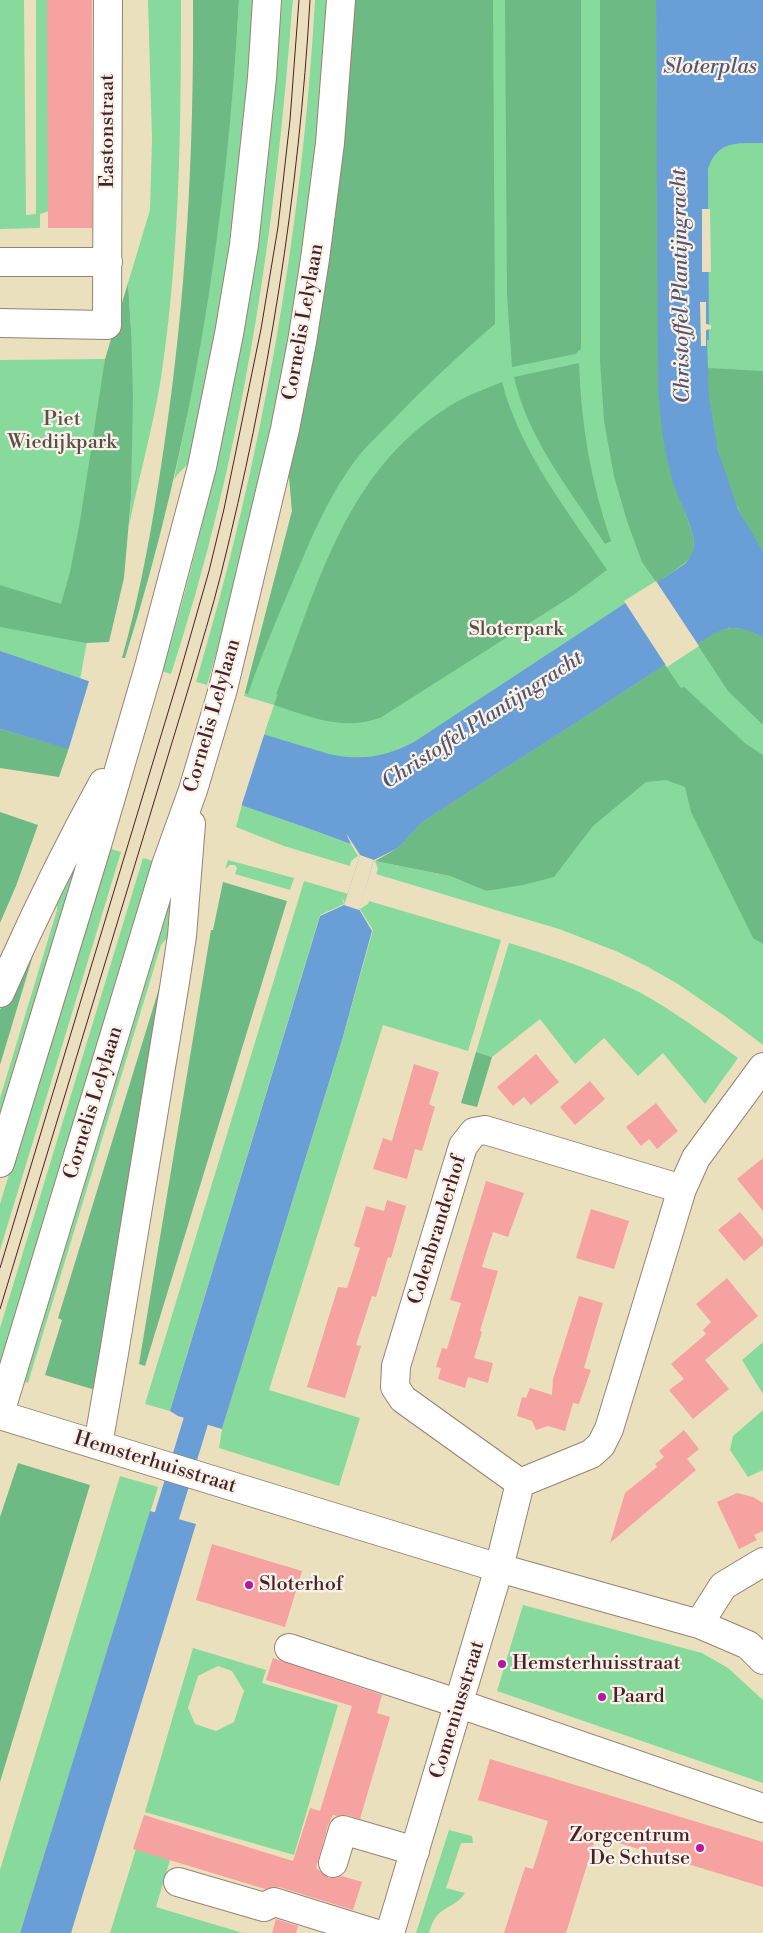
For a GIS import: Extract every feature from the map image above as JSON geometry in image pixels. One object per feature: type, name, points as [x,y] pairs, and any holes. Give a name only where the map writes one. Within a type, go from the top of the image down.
[{"type":"street","name":"Eastonstraat","points":[[0,323],[107,325],[108,0]]},
{"type":"street","points":[[0,1163],[85,841],[126,743],[149,667],[194,501],[229,334],[244,245],[254,163],[267,0]]},
{"type":"street","name":"Cornelis Lelylaan","points":[[0,1414],[14,1365],[177,870],[193,790],[223,690],[274,482],[302,342],[315,259],[330,143],[341,0]]},
{"type":"street","points":[[0,262],[108,262]]},
{"type":"street","points":[[0,993],[33,920],[85,841]]},
{"type":"street","points":[[98,1445],[175,982],[177,870]]},
{"type":"street","points":[[499,1568],[520,1483],[591,1454],[601,1445],[610,1429],[682,1188],[696,1158],[763,1067]]},
{"type":"street","name":"Colenbranderhof","points":[[520,1483],[402,1399],[395,1387],[396,1366],[464,1146],[474,1132],[485,1130],[682,1188]]},
{"type":"street","name":"Hemsterhuisstraat","points":[[0,1414],[499,1568],[699,1624],[748,1645],[763,1660]]},
{"type":"street","points":[[699,1624],[723,1586],[763,1562]]},
{"type":"street","name":"Comeniusstraat","points":[[390,1933],[460,1704],[499,1568]]},
{"type":"street","points":[[290,1648],[763,1808]]},
{"type":"street","points":[[332,1864],[343,1830],[415,1851]]},
{"type":"street","points":[[178,1882],[264,1907],[274,1902],[318,1925],[374,1933]]},
{"type":"green space","points":[[0,0],[24,0],[26,215],[36,214],[36,0],[48,0],[49,211],[40,214],[40,228],[0,229]]},
{"type":"green space","name":"Piet Wiedijkpark","points":[[148,0],[181,0],[180,142],[172,284],[158,396],[129,526],[132,391],[80,680],[0,655],[0,360],[105,359],[104,368],[131,329],[128,283],[150,210],[152,139]]},
{"type":"green space","points":[[193,0],[239,0],[226,167],[203,333],[187,415],[149,578],[125,658],[122,658],[141,582],[151,531],[178,340],[190,171]]},
{"type":"green space","points":[[239,0],[255,0],[245,125],[234,218],[218,325],[192,451],[189,463],[174,480],[197,361],[216,242],[230,121]]},
{"type":"green space","points":[[281,0],[293,0],[276,177],[252,345],[217,511],[196,593],[171,674],[162,671],[173,636],[217,464],[231,398],[254,266],[270,134]]},
{"type":"green space","points":[[315,0],[328,0],[319,113],[301,263],[288,344],[263,465],[232,595],[207,685],[196,682],[241,514],[259,430],[289,259],[309,87]]},
{"type":"green space","name":"Sloterpark","points":[[355,0],[763,0],[763,1045],[678,984],[618,952],[562,930],[376,874],[378,869],[375,861],[450,876],[486,891],[501,888],[252,793],[264,734],[274,705],[244,696],[292,511],[289,476],[314,350],[331,246],[347,106]]},
{"type":"green space","points":[[355,0],[493,0],[495,324],[407,406],[367,447],[348,471],[329,501],[314,533],[269,638],[248,694],[245,693],[292,511],[289,476],[314,350],[331,246],[347,106]]},
{"type":"green space","points":[[505,0],[581,0],[581,349],[575,354],[512,367],[507,295]]},
{"type":"green space","points":[[600,0],[656,0],[659,400],[673,479],[693,535],[694,545],[692,554],[687,561],[657,583],[642,562],[627,521],[614,476],[604,421],[600,361]]},
{"type":"green space","points":[[128,283],[133,397],[131,498],[124,578],[109,642],[86,643],[0,627],[0,585],[61,604],[70,572],[80,521],[105,359]]},
{"type":"green space","points":[[579,363],[588,453],[611,541],[605,544],[540,444],[529,422],[514,377]]},
{"type":"green space","points":[[707,368],[763,371],[763,552],[739,509],[722,464],[711,417]]},
{"type":"green space","points":[[502,382],[510,408],[533,457],[561,503],[607,570],[572,596],[380,718],[366,722],[339,723],[314,718],[274,705],[278,694],[276,695],[323,569],[363,491],[390,457],[421,426],[460,400]]},
{"type":"green space","points":[[732,628],[748,629],[763,638],[763,725],[728,691],[697,644],[717,631]]},
{"type":"green space","points":[[665,665],[681,688],[684,687],[746,744],[763,755],[763,944],[753,938],[691,812],[685,787],[666,780],[646,782],[593,826],[554,877],[523,885],[486,891],[450,876],[375,861],[398,848],[422,822]]},
{"type":"green space","points":[[0,729],[69,748],[59,777],[0,768]]},
{"type":"green space","points":[[242,805],[351,844],[358,856],[351,861],[350,866],[284,846],[236,827]]},
{"type":"green space","points":[[0,812],[38,825],[16,886],[0,923]]},
{"type":"green space","points":[[108,848],[121,852],[0,1250],[0,1204]]},
{"type":"green space","points":[[72,857],[78,860],[0,1118],[0,1098],[57,910],[57,900]]},
{"type":"green space","points":[[143,858],[153,861],[0,1364],[0,1328]]},
{"type":"green space","points":[[228,860],[294,878],[290,890],[235,874],[237,868],[235,865],[230,865],[225,869]]},
{"type":"green space","points":[[304,881],[348,894],[345,904],[341,895],[344,904],[320,915],[170,1411],[145,1404]]},
{"type":"green space","points":[[223,882],[287,901],[145,1366],[139,1364],[211,930],[213,930]]},
{"type":"green space","points":[[175,883],[168,937],[161,945],[28,1383],[23,1381]]},
{"type":"green space","points":[[369,901],[501,940],[468,1051],[383,1025],[269,1390],[360,1418],[339,1486],[219,1448],[222,1429],[342,1040],[373,930],[360,909],[368,904]]},
{"type":"green space","points":[[31,940],[37,942],[0,1065],[0,1010]]},
{"type":"green space","points":[[509,943],[575,964],[639,992],[677,1015],[738,1058],[705,1104],[663,1053],[638,1076],[604,1038],[575,1064],[540,1019],[492,1057],[476,1052]]},
{"type":"green space","points":[[161,982],[97,1376],[92,1389],[45,1375],[62,1320],[58,1318]]},
{"type":"green space","points":[[476,1052],[492,1057],[477,1107],[461,1103]]},
{"type":"green space","points":[[763,1342],[763,1394],[742,1360]]},
{"type":"green space","points":[[763,1410],[763,1470],[748,1477],[730,1450],[733,1436]]},
{"type":"green space","points":[[18,1463],[90,1485],[0,1782],[0,1517]]},
{"type":"green space","points":[[120,1476],[158,1487],[20,1933],[0,1933],[0,1870]]},
{"type":"green space","points":[[523,1605],[702,1653],[728,1668],[763,1700],[763,1783],[497,1691]]},
{"type":"green space","points":[[193,1648],[266,1670],[262,1683],[338,1705],[294,1855],[145,1812]],"holes":[[[218,1666],[232,1671],[244,1691],[234,1722],[216,1731],[195,1724],[188,1708],[198,1676]]]},
{"type":"green space","points":[[449,1830],[472,1836],[473,1843],[461,1843],[446,1888],[465,1893],[455,1903],[440,1912],[432,1923],[429,1933],[416,1933]]},
{"type":"green space","points":[[136,1849],[170,1860],[156,1907],[243,1933],[110,1933]]},
{"type":"water","points":[[656,0],[763,0],[763,143],[729,145],[717,153],[708,169],[709,340],[707,340],[709,397],[718,451],[738,509],[763,552],[763,638],[751,631],[738,628],[726,629],[713,634],[422,822],[398,848],[374,860],[359,909],[372,931],[342,1040],[222,1429],[178,1416],[170,1411],[320,916],[344,905],[360,855],[346,833],[351,844],[177,783],[0,729],[0,651],[103,686],[329,754],[351,757],[373,756],[393,751],[414,742],[685,564],[690,557],[694,543],[689,522],[674,485],[665,449],[658,386]]},
{"type":"water","points":[[150,1511],[196,1524],[71,1933],[20,1933]]},
{"type":"pier","points":[[702,209],[710,209],[711,272],[702,272]]},
{"type":"pier","points":[[700,302],[706,302],[706,324],[711,325],[711,329],[706,330],[706,346],[701,346]]},
{"type":"pier","points":[[656,581],[699,646],[667,667],[624,601]]},
{"type":"pier","points":[[90,678],[265,732],[241,807],[68,751]]},
{"type":"pier","points":[[360,855],[374,860],[359,910],[344,905]]},
{"type":"building","points":[[47,0],[92,0],[92,228],[48,228]]},
{"type":"building","points":[[536,1054],[559,1082],[531,1105],[524,1097],[513,1106],[497,1087]]},
{"type":"building","points":[[414,1064],[439,1072],[429,1104],[435,1107],[422,1151],[415,1149],[407,1179],[373,1169],[383,1138],[392,1141]]},
{"type":"building","points":[[590,1081],[605,1099],[575,1125],[560,1107]]},
{"type":"building","points":[[656,1103],[678,1131],[657,1149],[649,1139],[641,1146],[626,1127]]},
{"type":"building","points":[[763,1158],[763,1211],[737,1179]]},
{"type":"building","points":[[486,1181],[524,1193],[508,1237],[493,1232],[482,1267],[498,1271],[474,1358],[493,1363],[488,1383],[468,1377],[465,1388],[438,1379],[441,1368],[436,1367],[442,1348],[447,1349],[461,1303],[450,1300]]},
{"type":"building","points":[[387,1200],[406,1206],[391,1258],[388,1257],[376,1297],[372,1296],[356,1345],[361,1346],[345,1398],[307,1387],[338,1287],[347,1288],[360,1248],[354,1246],[366,1206],[384,1211]]},
{"type":"building","points":[[591,1209],[629,1221],[614,1269],[576,1258]]},
{"type":"building","points":[[740,1212],[763,1239],[763,1245],[744,1261],[718,1230]]},
{"type":"building","points":[[727,1278],[758,1316],[705,1360],[729,1389],[693,1419],[669,1390],[684,1379],[671,1364],[706,1334],[703,1330],[711,1322],[696,1304]]},
{"type":"building","points":[[579,1296],[603,1303],[584,1368],[591,1370],[579,1404],[573,1403],[565,1431],[548,1426],[536,1430],[532,1421],[517,1416],[522,1397],[526,1398],[530,1388],[552,1395],[553,1379]]},
{"type":"building","points":[[684,1430],[699,1449],[687,1459],[696,1470],[610,1543],[625,1493],[657,1467],[655,1464],[664,1457],[659,1451]]},
{"type":"building","points":[[737,1493],[753,1497],[763,1503],[763,1531],[754,1535],[757,1540],[739,1549],[717,1502]]},
{"type":"building","name":"Sloterhof","points":[[212,1544],[302,1571],[285,1627],[196,1600]]},
{"type":"building","points":[[273,1658],[382,1695],[377,1713],[390,1717],[360,1819],[347,1815],[337,1816],[323,1812],[333,1815],[328,1825],[316,1868],[329,1878],[342,1876],[362,1882],[353,1910],[279,1887],[265,1889],[133,1849],[144,1815],[293,1861],[310,1808],[320,1811],[352,1706],[266,1680]]},
{"type":"building","name":"Zorgcentrum De Schutse","points":[[490,1759],[763,1842],[763,1887],[596,1836],[566,1933],[504,1933],[525,1867],[533,1869],[548,1821],[478,1800]]},
{"type":"building","points":[[276,1919],[298,1926],[296,1933],[272,1933]]},
{"type":"waterway","points":[[157,1548],[206,1388]]},
{"type":"tram line","points":[[0,1268],[179,676],[209,571],[224,509],[261,329],[278,227],[290,120],[299,0]]},
{"type":"tram line","points":[[0,1309],[191,680],[218,587],[238,503],[267,361],[279,289],[298,145],[310,0]]},
{"type":"place","name":"Sloterhof","points":[[249,1585]]},
{"type":"place","name":"Hemsterhuisstraat","points":[[502,1664]]},
{"type":"place","name":"Paard","points":[[602,1697]]},
{"type":"place","name":"Zorgcentrum De Schutse","points":[[700,1848]]},
{"type":"water label","name":"Sloterplas","points":[[710,68]]},
{"type":"water label","name":"Christoffel Plantijngracht","points":[[682,286]]},
{"type":"water label","name":"Christoffel Plantijngracht","points":[[483,721]]}]
